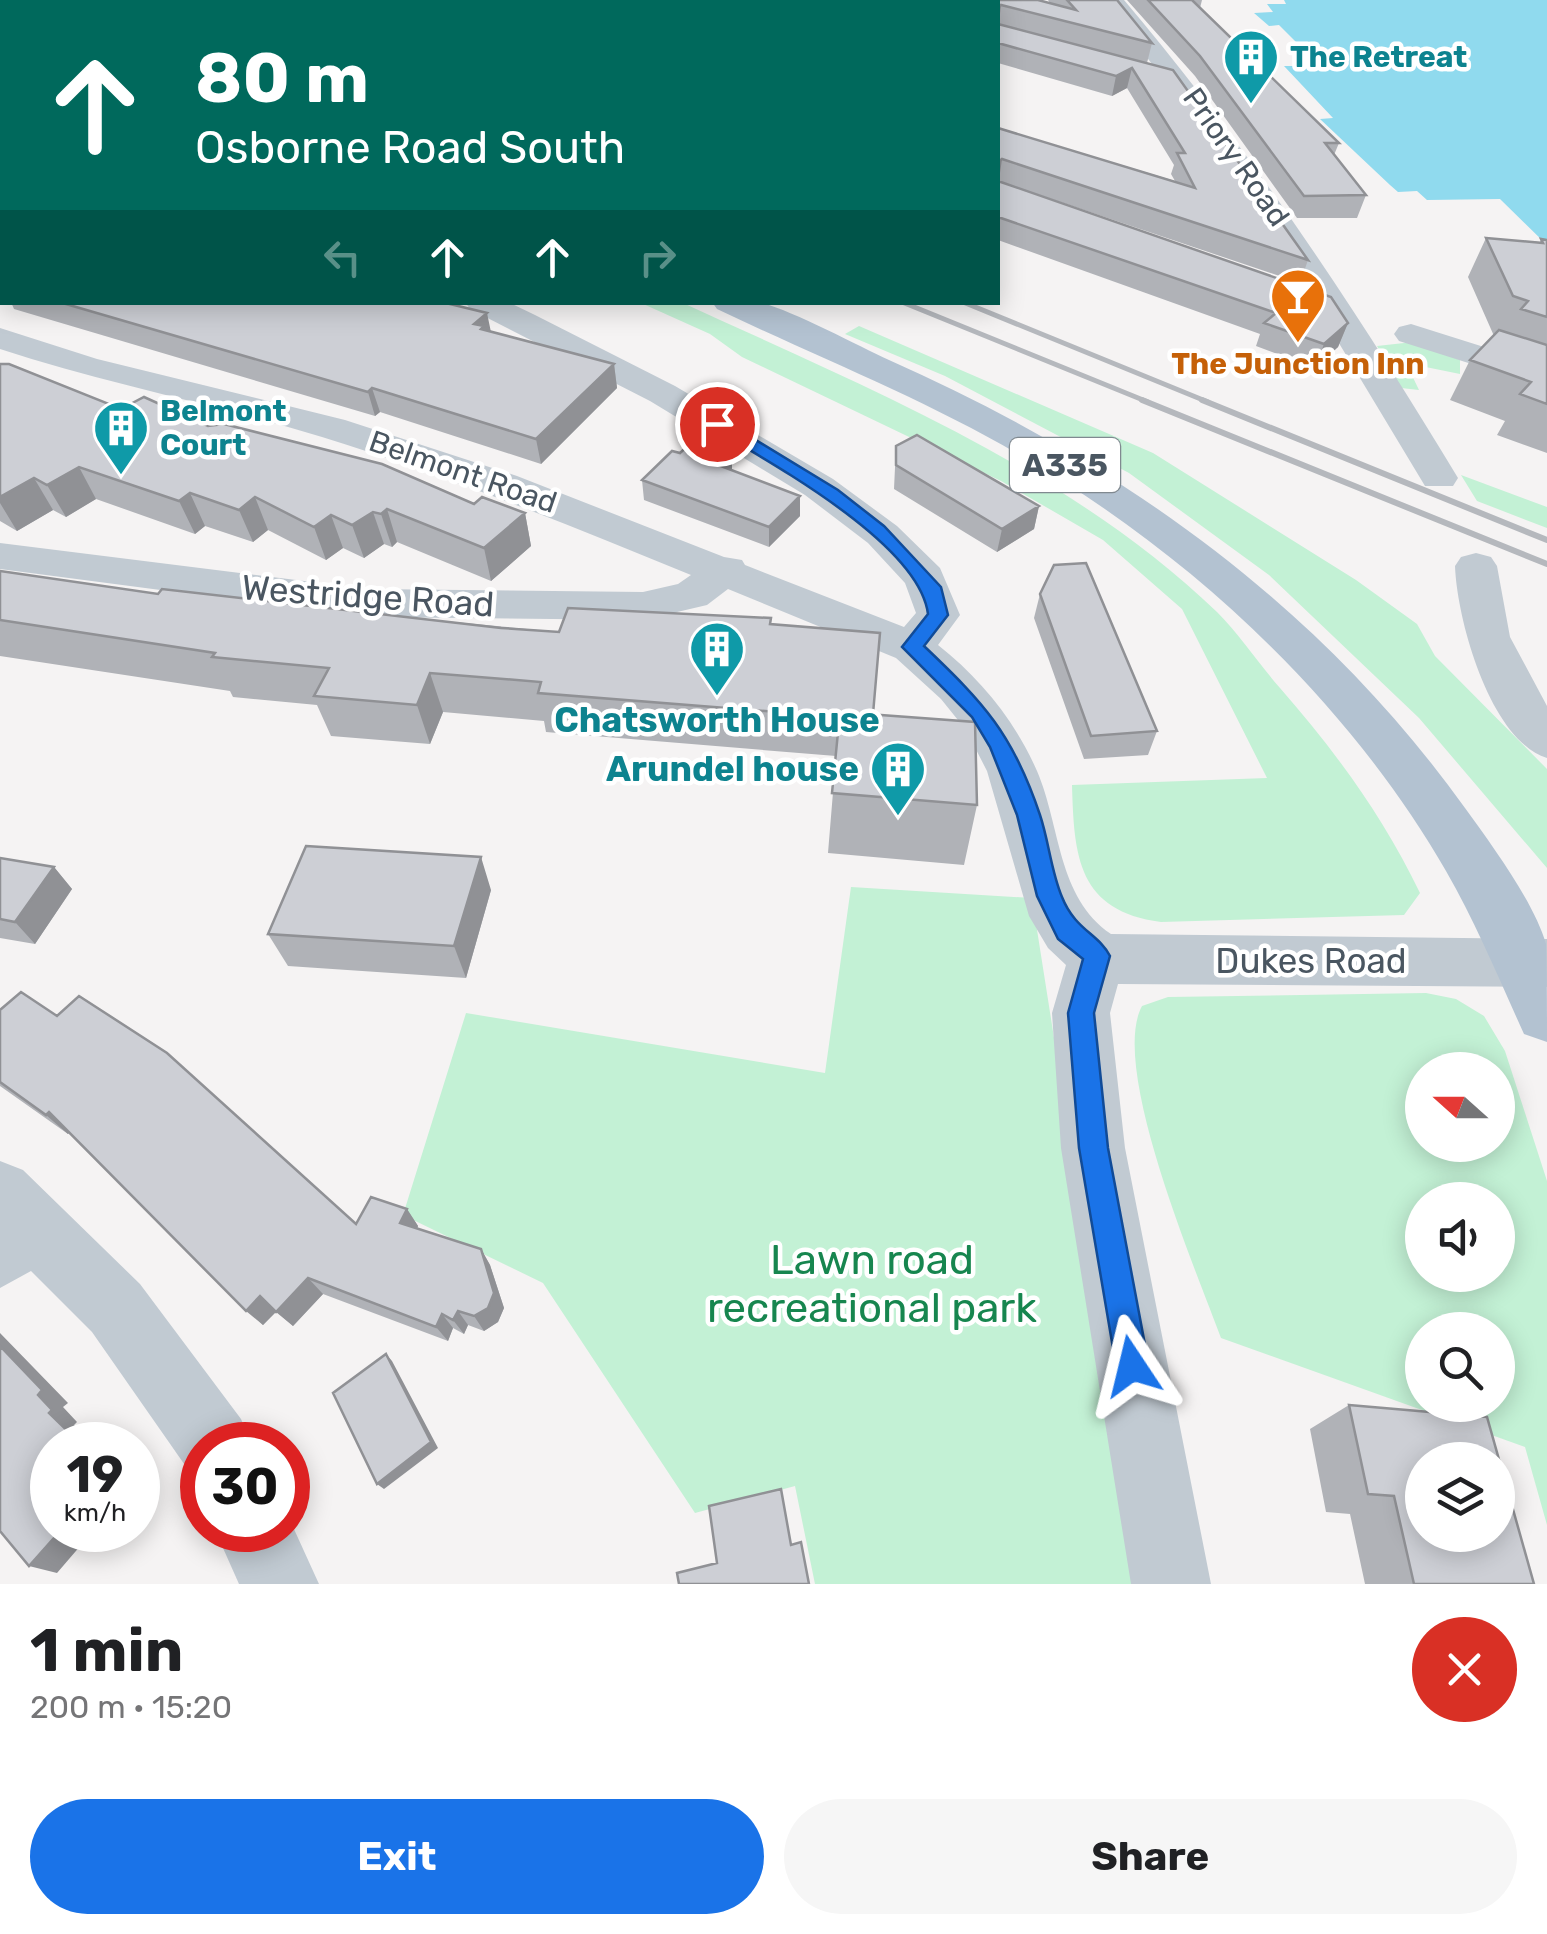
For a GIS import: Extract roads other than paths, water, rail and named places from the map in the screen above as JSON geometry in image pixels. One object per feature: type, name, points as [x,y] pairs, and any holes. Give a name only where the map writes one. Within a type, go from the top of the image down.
[{"type":"main road","name":"A335","points":[[735,305],[954,406],[1076,471],[1234,585],[1350,702],[1442,813],[1540,979]]},
{"type":"street","name":"Priory Road","points":[[1113,0],[1184,83],[1288,230],[1439,478]]},
{"type":"street","points":[[1148,76],[1184,83]]},
{"type":"street","points":[[1300,297],[1336,310]]},
{"type":"street","points":[[487,305],[717,424],[832,494],[878,530],[918,571],[939,604],[938,615],[912,647],[980,712],[1014,774],[1049,896],[1067,932],[1097,956],[1081,1013],[1093,1148],[1172,1584]]},
{"type":"street","points":[[1410,334],[1547,378]]},
{"type":"street","name":"Belmont Road","points":[[0,338],[85,366],[332,428],[503,484],[727,569],[912,647]]},
{"type":"street","name":"Westridge Road","points":[[0,556],[236,589],[406,604],[643,606],[692,596],[727,569]]},
{"type":"street","points":[[1476,566],[1484,631],[1511,689],[1547,740]]},
{"type":"street","name":"Dukes Road","points":[[1097,956],[1130,962],[1540,979]]},
{"type":"street","points":[[11,1224],[116,1308],[198,1422]]},
{"type":"street","points":[[264,1552],[279,1584]]},
{"type":"water","points":[[1284,0],[1547,0],[1547,245],[1500,199],[1427,200],[1417,191],[1398,192],[1390,185],[1320,119],[1333,118],[1284,66],[1302,66],[1292,49],[1302,48],[1279,25],[1269,26],[1254,13],[1273,12],[1267,4],[1286,4]]},
{"type":"railway","points":[[909,305],[1148,402]]},
{"type":"railway","points":[[970,305],[1208,402]]},
{"type":"railway","points":[[1142,400],[1547,564]]},
{"type":"railway","points":[[1202,400],[1547,540]]},
{"type":"place","name":"The Retreat","points":[[1251,106]]},
{"type":"place","name":"The Junction Inn","points":[[1298,345]]},
{"type":"place","name":"Belmont Court","points":[[121,477]]},
{"type":"place","name":"Chatsworth House","points":[[717,698]]},
{"type":"place","name":"Arundel house","points":[[898,818]]},
{"type":"park label","name":"Lawn road recreational park","points":[[872,1284]]}]
